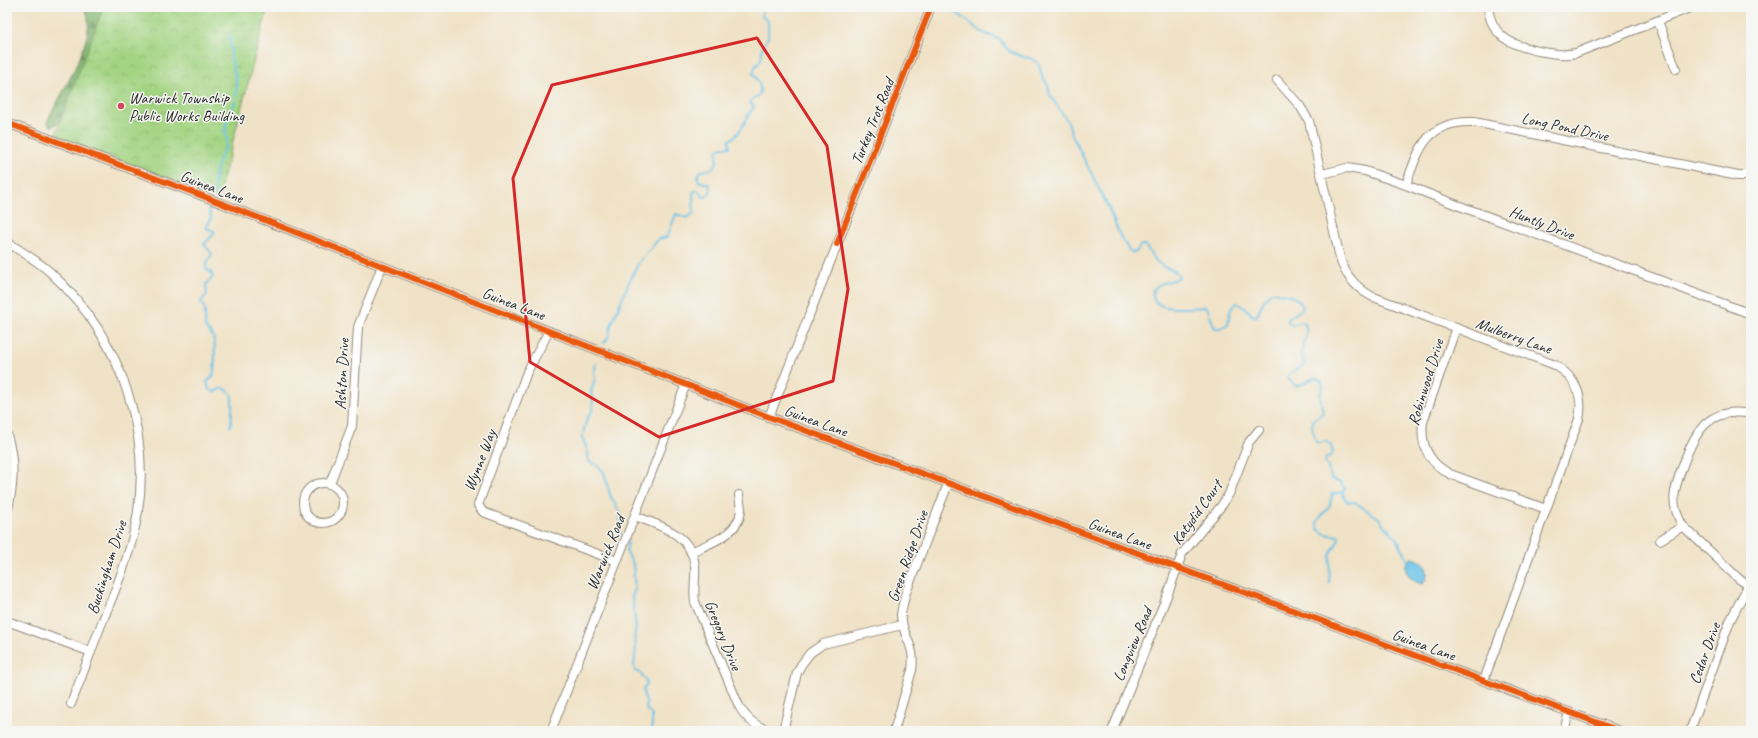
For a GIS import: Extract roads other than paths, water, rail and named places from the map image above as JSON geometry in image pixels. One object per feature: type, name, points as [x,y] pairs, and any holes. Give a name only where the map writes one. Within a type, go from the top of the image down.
[{"type":"street","name":"Turkey Trot Road","points":[[769,417],[931,7]]},
{"type":"street","points":[[1488,7],[1494,26],[1508,41],[1519,46],[1557,55],[1576,53],[1692,7]]},
{"type":"street","points":[[1658,21],[1676,69]]},
{"type":"street","name":"Mulberry Lane","points":[[1277,80],[1300,106],[1309,120],[1340,258],[1348,276],[1355,285],[1371,296],[1555,365],[1570,376],[1578,390],[1581,405],[1578,419],[1484,680]]},
{"type":"street","name":"Long Pond Drive","points":[[1406,185],[1418,152],[1425,140],[1431,134],[1444,126],[1463,122],[1474,122],[1723,173],[1751,176]]},
{"type":"street","name":"Guinea Lane","points":[[8,125],[382,266],[769,417],[1620,731]]},
{"type":"street","name":"Huntly Drive","points":[[1322,174],[1339,169],[1358,169],[1406,185],[1464,208],[1751,314]]},
{"type":"street","name":"Buckingham Drive","points":[[7,242],[30,256],[51,273],[95,324],[115,358],[128,389],[140,449],[141,472],[137,520],[129,553],[71,704]]},
{"type":"street","name":"Ashton Drive","points":[[330,483],[352,426],[358,327],[382,266]]},
{"type":"street","name":"Robinwood Drive","points":[[1456,328],[1423,422],[1422,437],[1427,454],[1437,466],[1450,474],[1546,509]]},
{"type":"street","name":"Wynne Way","points":[[549,331],[527,372],[478,505],[483,512],[617,562]]},
{"type":"street","name":"Warwick Road","points":[[551,731],[686,384]]},
{"type":"street","name":"Cedar Drive","points":[[1690,731],[1730,621],[1750,584],[1739,579],[1683,526],[1675,509],[1674,493],[1681,470],[1695,436],[1707,423],[1724,414],[1738,412],[1751,414]]},
{"type":"street","name":"Katydid Court","points":[[1177,568],[1186,547],[1222,505],[1229,494],[1249,442],[1259,430]]},
{"type":"street","points":[[7,435],[12,457],[13,479],[7,512]]},
{"type":"street","points":[[315,483],[330,483],[340,490],[343,496],[344,504],[342,511],[338,517],[327,523],[315,522],[309,518],[305,512],[302,502],[304,495],[309,487],[315,483]]},
{"type":"street","name":"Green Ridge Drive","points":[[894,731],[914,661],[911,647],[902,625],[901,610],[905,595],[948,484]]},
{"type":"street","points":[[691,552],[720,539],[734,528],[738,522],[741,510],[739,494]]},
{"type":"street","name":"Gregory Drive","points":[[635,516],[673,531],[680,536],[691,552],[695,565],[693,594],[695,602],[739,706],[749,720],[762,728],[771,731]]},
{"type":"street","points":[[1660,540],[1683,526]]},
{"type":"street","name":"Longview Road","points":[[1112,731],[1162,610],[1177,568]]},
{"type":"street","points":[[7,621],[91,652]]},
{"type":"street","points":[[783,731],[797,673],[801,664],[810,653],[828,643],[902,625]]},
{"type":"street","points":[[1564,731],[1569,712]]},
{"type":"water","points":[[1412,558],[1417,559],[1426,567],[1427,575],[1423,584],[1418,583],[1407,573],[1406,565]]},
{"type":"waterway","points":[[604,343],[609,336],[612,323],[639,262],[658,239],[667,237],[676,214],[687,218],[694,213],[693,193],[695,191],[698,190],[702,196],[706,197],[711,191],[709,184],[698,181],[698,175],[701,171],[713,168],[715,166],[717,151],[722,147],[730,147],[729,140],[737,134],[754,107],[750,103],[751,100],[759,95],[760,86],[753,73],[755,67],[761,60],[762,48],[768,38],[768,21],[762,16],[762,7]]},
{"type":"waterway","points":[[949,7],[982,32],[1000,40],[1009,51],[1023,57],[1030,58],[1038,63],[1043,78],[1048,85],[1050,95],[1068,122],[1073,137],[1108,207],[1121,238],[1129,250],[1133,253],[1136,252],[1141,245],[1145,245],[1158,263],[1178,274],[1179,277],[1176,279],[1164,282],[1153,290],[1153,298],[1157,303],[1172,308],[1206,307],[1209,311],[1213,324],[1217,328],[1228,324],[1231,309],[1237,303],[1253,316],[1257,316],[1264,300],[1271,292],[1294,297],[1301,304],[1303,308],[1288,319],[1288,323],[1292,325],[1301,322],[1305,323],[1306,338],[1301,352],[1304,365],[1289,374],[1288,379],[1296,386],[1316,378],[1321,381],[1323,386],[1320,395],[1323,414],[1313,420],[1312,427],[1316,442],[1320,443],[1325,441],[1330,444],[1333,452],[1326,458],[1325,462],[1332,480],[1341,483],[1345,488],[1343,492],[1332,494],[1330,505],[1317,522],[1318,529],[1325,534],[1338,536],[1339,539],[1330,555],[1329,583]]},
{"type":"waterway","points":[[214,194],[215,174],[220,157],[226,147],[227,139],[225,131],[227,118],[236,101],[237,84],[231,58],[230,34]]},
{"type":"waterway","points":[[209,207],[211,219],[206,228],[214,231],[214,234],[204,244],[212,254],[206,265],[207,270],[211,272],[213,277],[206,284],[207,294],[201,302],[205,309],[205,327],[214,341],[215,356],[213,376],[207,382],[209,389],[214,392],[223,388],[231,394],[232,410],[230,427]]},
{"type":"waterway","points":[[596,363],[594,372],[595,379],[591,392],[593,402],[592,412],[587,418],[582,438],[587,449],[589,462],[597,465],[604,472],[610,495],[621,515],[620,536]]},
{"type":"waterway","points":[[1343,492],[1344,498],[1348,502],[1354,502],[1379,518],[1385,527],[1396,537],[1408,561]]},
{"type":"waterway","points":[[628,542],[626,551],[633,564],[635,589],[632,597],[636,628],[634,637],[636,646],[634,667],[635,671],[639,672],[647,682],[643,692],[646,702],[646,709],[652,715],[652,731]]},
{"type":"place","name":"Warwick Township Public Works Building","points":[[121,106]]}]
